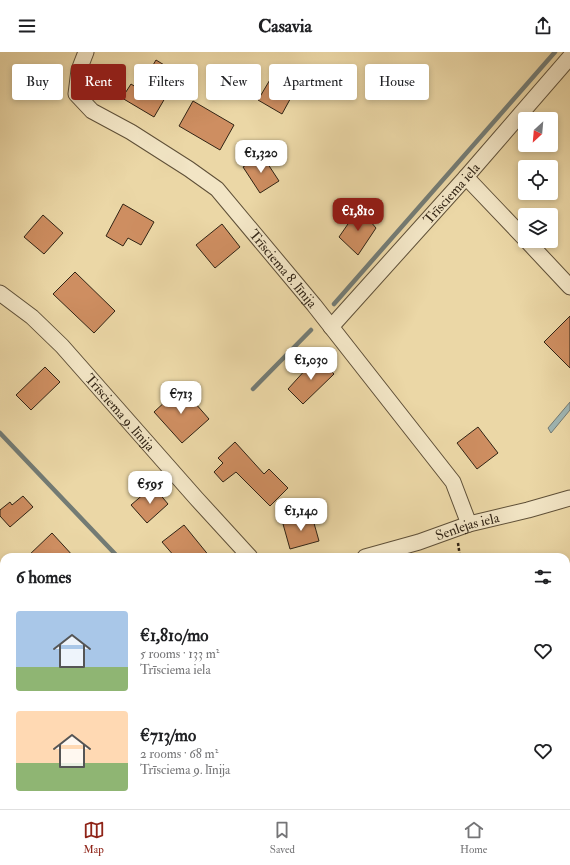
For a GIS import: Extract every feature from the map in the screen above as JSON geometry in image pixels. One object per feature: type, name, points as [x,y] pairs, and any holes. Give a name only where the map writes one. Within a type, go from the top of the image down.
[{"type":"street","name":"Trīsciema 8. līnija","points":[[86,52],[79,70],[76,94],[92,111],[130,132],[189,169],[217,189],[314,305],[452,482],[469,524]]},
{"type":"street","name":"Trīsciema iela","points":[[331,327],[466,177],[570,57]]},
{"type":"street","points":[[466,177],[518,232]]},
{"type":"street","points":[[534,248],[570,286]]},
{"type":"street","name":"Trīsciema 9. līnija","points":[[0,293],[32,317],[62,346],[246,553]]},
{"type":"street","name":"Senlejas iela","points":[[379,553],[418,542],[469,524],[570,498]]},
{"type":"water","points":[[570,402],[570,410],[551,433],[548,428]]},
{"type":"building","points":[[156,60],[163,64],[154,64]]},
{"type":"building","points":[[269,81],[269,100],[290,100],[282,114],[258,100],[261,100],[261,95]]},
{"type":"building","points":[[131,84],[134,86],[134,100],[164,100],[154,117],[125,100],[126,92]]},
{"type":"building","points":[[193,101],[234,125],[220,150],[179,126]]},
{"type":"building","points":[[262,155],[279,181],[260,193],[243,167]]},
{"type":"building","points":[[123,204],[154,222],[141,245],[128,238],[123,246],[106,236]]},
{"type":"building","points":[[359,208],[376,228],[358,255],[339,237]]},
{"type":"building","points":[[43,215],[63,233],[44,254],[24,237]]},
{"type":"building","points":[[222,224],[240,247],[215,268],[196,245]]},
{"type":"building","points":[[75,272],[115,311],[94,333],[53,294]]},
{"type":"building","points":[[570,316],[570,368],[544,342]]},
{"type":"building","points":[[317,357],[334,374],[303,404],[288,389]]},
{"type":"building","points":[[45,367],[60,382],[31,410],[16,395]]},
{"type":"building","points":[[181,387],[209,419],[182,443],[154,412]]},
{"type":"building","points":[[478,427],[498,453],[477,469],[457,443]]},
{"type":"building","points":[[235,442],[264,474],[269,469],[288,488],[270,506],[236,472],[223,482],[214,472],[223,463],[218,458]]},
{"type":"building","points":[[153,486],[168,504],[147,523],[131,505]]},
{"type":"building","points":[[23,496],[33,507],[10,527],[0,516],[0,510],[10,502],[12,505]]},
{"type":"building","points":[[312,516],[319,541],[290,549],[283,524]]},
{"type":"building","points":[[184,525],[207,553],[172,553],[162,542]]},
{"type":"building","points":[[52,533],[70,553],[31,553]]},
{"type":"waterway","points":[[334,304],[555,52]]},
{"type":"waterway","points":[[253,389],[311,330]]},
{"type":"waterway","points":[[0,433],[114,553]]}]
